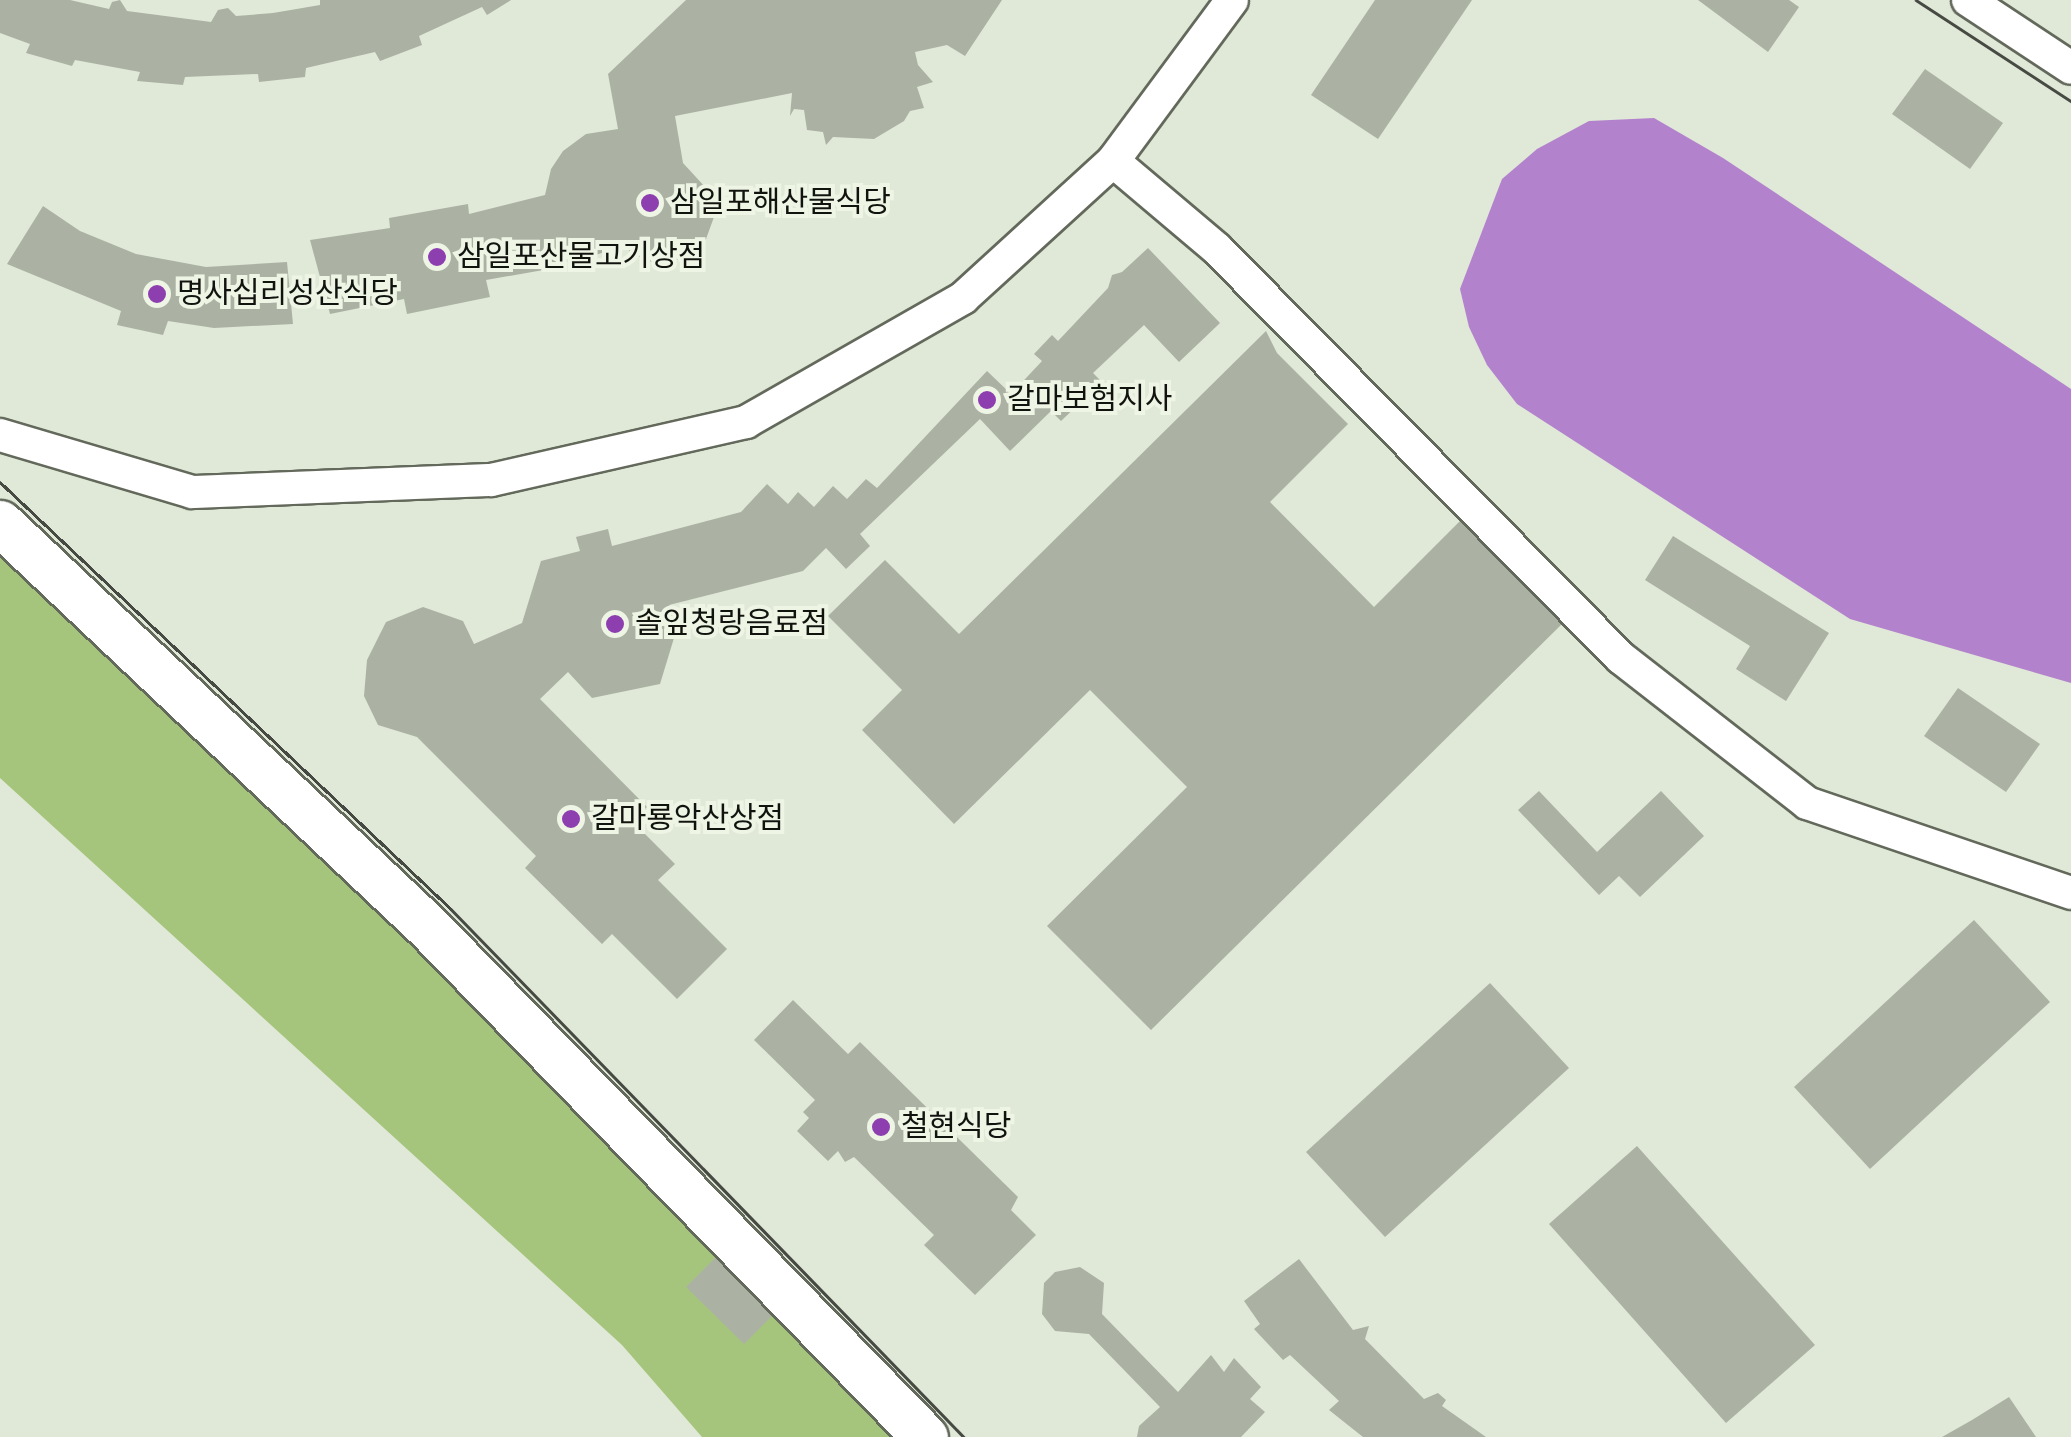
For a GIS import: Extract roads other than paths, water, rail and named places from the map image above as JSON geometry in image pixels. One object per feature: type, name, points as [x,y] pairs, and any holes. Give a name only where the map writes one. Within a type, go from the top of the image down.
[{"type":"street","points":[[0,435],[192,492],[490,480],[746,422],[963,298],[1113,161],[1232,0]]},
{"type":"street","points":[[1968,0],[2071,68]]},
{"type":"street","points":[[1113,161],[1217,249],[1621,658],[1807,803],[2071,893]]},
{"type":"street","points":[[0,523],[428,927],[926,1437]]},
{"type":"tram line","points":[[1916,0],[2071,101]]},
{"type":"tram line","points":[[0,482],[451,909],[964,1437]]},
{"type":"place","name":"삼일포해산물식당","points":[[650,203]]},
{"type":"place","name":"삼일포산물고기상점","points":[[437,257]]},
{"type":"place","name":"명사십리성산식당","points":[[157,294]]},
{"type":"place","name":"갈마보험지사","points":[[987,400]]},
{"type":"place","name":"솔잎청랑음료점","points":[[615,624]]},
{"type":"place","name":"갈마룡악산상점","points":[[571,819]]},
{"type":"place","name":"철현식당","points":[[881,1127]]}]
